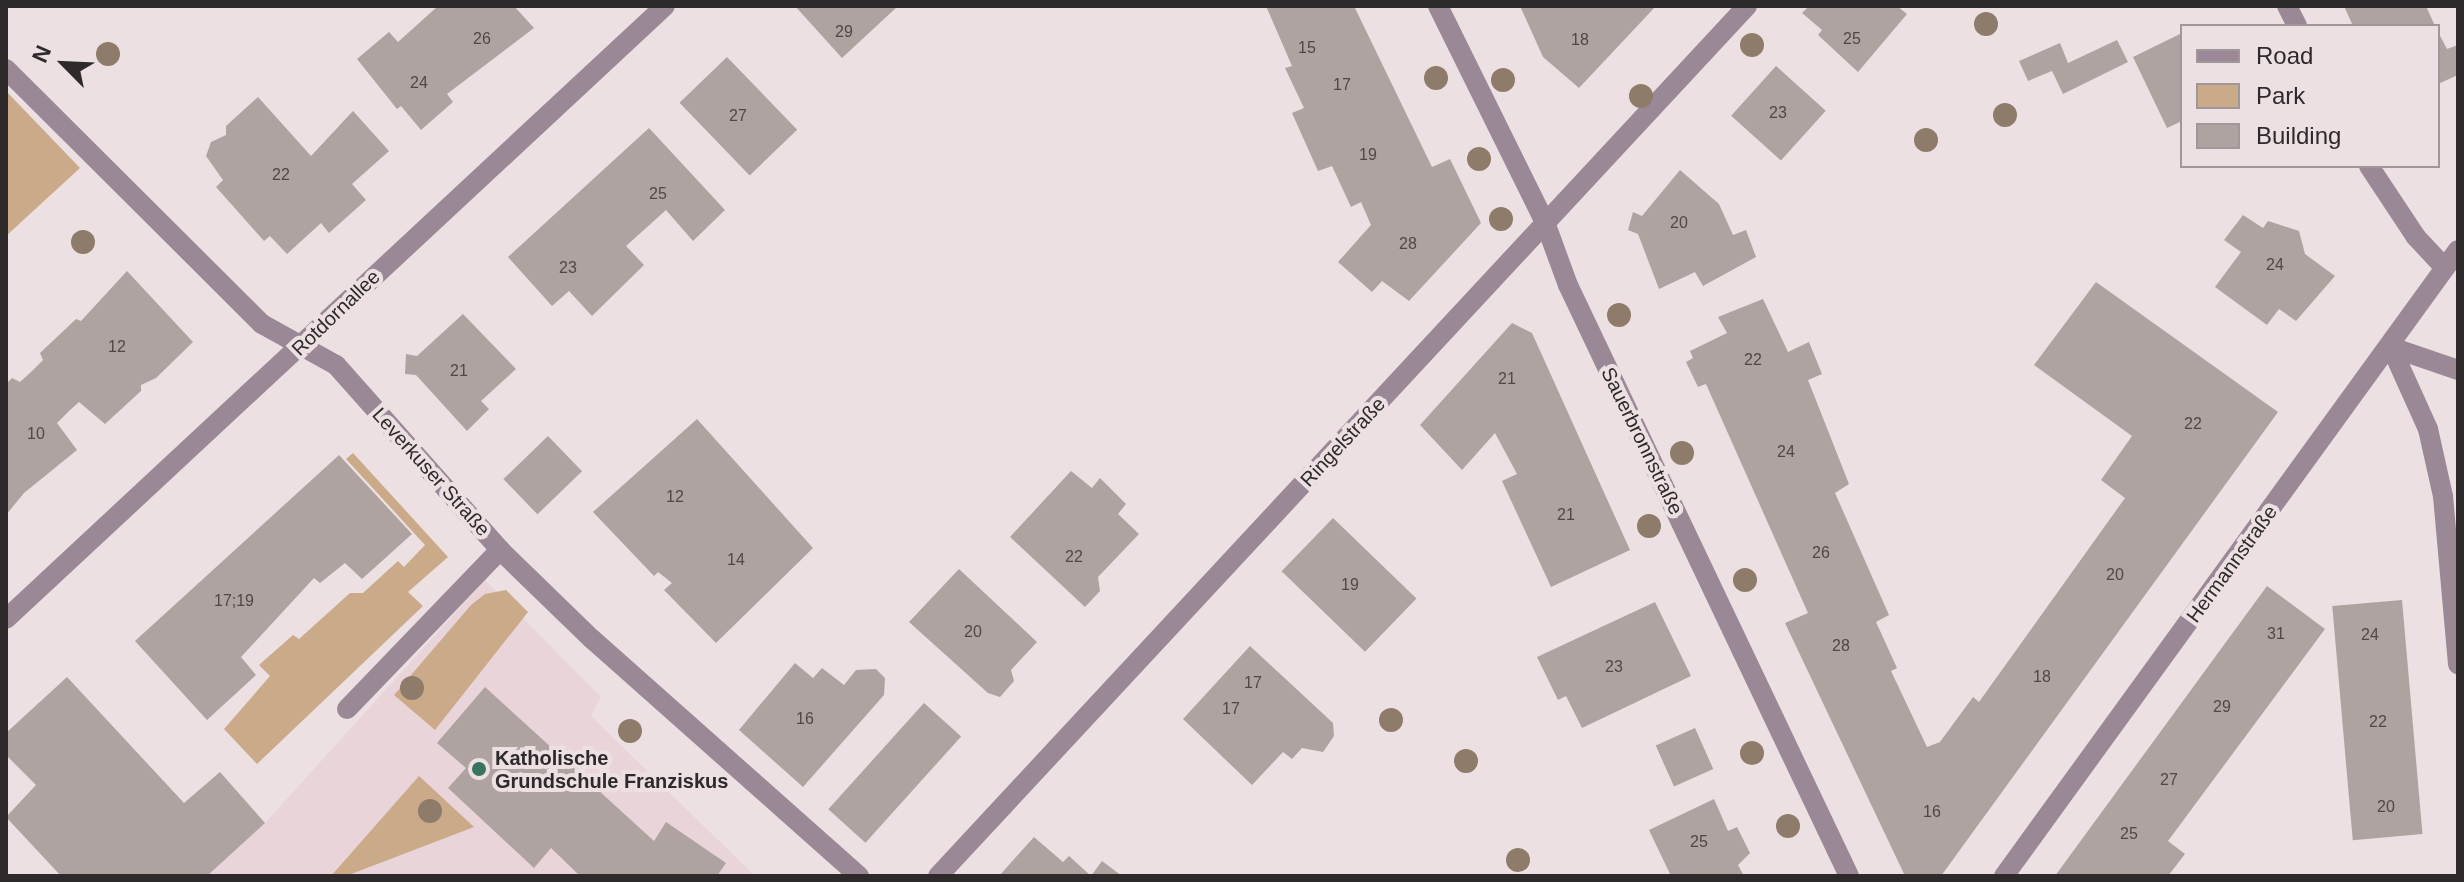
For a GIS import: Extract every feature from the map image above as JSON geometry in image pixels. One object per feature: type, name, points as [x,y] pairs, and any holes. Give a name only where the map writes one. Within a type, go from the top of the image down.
[{"type":"street","name":"Rotdornallee","points":[[6,619],[302,347],[665,6]]},
{"type":"street","name":"Sauerbronnstraße","points":[[1438,6],[1546,225],[1568,285],[1849,876]]},
{"type":"street","name":"Ringelstraße","points":[[938,876],[1747,6]]},
{"type":"street","points":[[2287,6],[2296,24]]},
{"type":"street","name":"Leverkuser Straße","points":[[6,69],[262,324],[336,365],[500,550],[592,639],[859,876]]},
{"type":"street","points":[[2370,168],[2416,237],[2445,268]]},
{"type":"street","name":"Hermannstraße","points":[[2004,876],[2391,347],[2458,250]]},
{"type":"street","points":[[2391,347],[2458,370]]},
{"type":"street","points":[[2391,347],[2428,429],[2443,496],[2458,664]]},
{"type":"street","points":[[347,709],[500,550]]},
{"type":"shaded area","name":"Katholische Grundschule Franziskus","points":[[485,580],[601,697],[591,716],[755,876],[207,876],[265,823]]},
{"type":"green space","points":[[6,91],[80,168],[6,236]]},
{"type":"green space","points":[[353,453],[448,557],[408,592],[423,606],[257,764],[224,729],[270,676],[259,665],[293,635],[299,639],[350,593],[363,593],[398,561],[404,567],[425,545],[346,459]]},
{"type":"green space","points":[[506,590],[528,612],[435,730],[394,695],[471,605],[485,594]]},
{"type":"green space","points":[[419,776],[474,827],[346,876],[331,876]]},
{"type":"building","points":[[438,6],[514,6],[534,28],[447,94],[453,102],[421,130],[401,106],[397,109],[357,59],[389,32],[398,42]]},
{"type":"building","points":[[795,6],[898,6],[842,58]]},
{"type":"building","points":[[1266,6],[1354,6],[1432,167],[1450,159],[1481,223],[1409,301],[1382,281],[1372,292],[1338,262],[1371,225],[1361,202],[1351,207],[1332,166],[1318,171],[1292,113],[1304,108],[1285,68],[1292,66]]},
{"type":"building","points":[[1520,6],[1656,6],[1579,88],[1543,57]]},
{"type":"building","points":[[1809,6],[1897,6],[1907,14],[1858,72],[1818,35],[1822,30],[1802,13]]},
{"type":"building","points":[[2344,6],[2426,6],[2434,24],[2352,24]]},
{"type":"building","points":[[2180,34],[2180,122],[2167,128],[2133,57]]},
{"type":"building","points":[[2440,36],[2447,49],[2458,45],[2458,75],[2440,83]]},
{"type":"building","points":[[2117,40],[2128,62],[2063,94],[2052,71],[2028,81],[2019,61],[2060,43],[2068,63]]},
{"type":"building","points":[[727,57],[797,130],[750,176],[680,103]]},
{"type":"building","points":[[1776,66],[1826,111],[1781,161],[1731,116]]},
{"type":"building","points":[[258,97],[311,156],[353,111],[389,151],[352,184],[366,200],[329,233],[321,223],[287,254],[270,236],[264,241],[216,187],[223,180],[206,156],[211,142],[226,135],[226,126]]},
{"type":"building","points":[[649,128],[725,210],[693,241],[666,210],[626,246],[644,265],[592,316],[569,291],[552,306],[508,257]]},
{"type":"building","points":[[1680,170],[1719,204],[1733,235],[1746,230],[1756,257],[1703,286],[1695,272],[1659,289],[1638,234],[1628,230],[1633,212],[1642,216]]},
{"type":"building","points":[[2243,215],[2263,228],[2268,221],[2299,231],[2305,254],[2335,276],[2296,321],[2279,309],[2267,325],[2215,287],[2241,252],[2224,240]]},
{"type":"building","points":[[127,271],[193,342],[156,378],[141,385],[141,391],[105,424],[79,402],[69,411],[57,423],[77,450],[24,493],[6,515],[6,384],[12,378],[20,382],[31,372],[43,360],[40,353],[76,319],[81,321]]},
{"type":"building","points":[[2096,282],[2278,412],[1941,876],[1905,876],[1785,623],[1808,613],[1706,384],[1698,387],[1686,362],[1693,358],[1690,351],[1727,333],[1718,317],[1763,299],[1788,352],[1809,342],[1822,374],[1808,380],[1849,484],[1835,493],[1889,615],[1876,622],[1897,668],[1891,671],[1927,747],[1940,742],[1973,697],[1979,702],[2125,498],[2101,480],[2132,436],[2034,365]]},
{"type":"building","points":[[463,314],[516,369],[481,401],[489,409],[467,431],[416,375],[405,374],[406,354],[417,356]]},
{"type":"building","points":[[1512,323],[1532,333],[1630,550],[1551,587],[1502,481],[1517,474],[1495,433],[1462,470],[1420,425]]},
{"type":"building","points":[[697,419],[813,548],[716,643],[664,590],[672,583],[658,572],[654,576],[593,512]]},
{"type":"building","points":[[548,436],[582,471],[537,514],[503,479]]},
{"type":"building","points":[[339,455],[412,534],[362,579],[345,563],[320,583],[314,578],[241,657],[256,675],[207,720],[135,641]]},
{"type":"building","points":[[1071,471],[1092,488],[1100,478],[1126,504],[1118,514],[1139,534],[1098,577],[1100,591],[1085,607],[1010,537]]},
{"type":"building","points":[[1333,518],[1416,599],[1365,652],[1282,571]]},
{"type":"building","points":[[959,569],[1037,642],[1011,670],[1014,681],[1000,697],[988,693],[909,622]]},
{"type":"building","points":[[2267,586],[2325,629],[2168,841],[2185,854],[2168,876],[2055,876]]},
{"type":"building","points":[[2402,600],[2422,834],[2353,840],[2332,606]]},
{"type":"building","points":[[1655,602],[1691,676],[1582,728],[1566,696],[1558,700],[1537,657]]},
{"type":"building","points":[[1250,646],[1333,723],[1334,736],[1323,752],[1302,748],[1292,759],[1283,752],[1252,785],[1183,719]]},
{"type":"building","points":[[795,663],[813,678],[822,668],[844,685],[856,670],[876,669],[885,678],[884,695],[803,787],[739,730]]},
{"type":"building","points":[[67,677],[184,803],[220,772],[265,823],[207,876],[61,876],[6,817],[36,785],[6,755],[6,733]]},
{"type":"building","points":[[485,687],[654,841],[666,822],[726,863],[717,876],[580,876],[551,848],[534,868],[448,788],[466,768],[437,743]]},
{"type":"building","points":[[924,703],[961,736],[865,843],[828,809]]},
{"type":"building","points":[[1695,728],[1713,769],[1674,787],[1656,745]]},
{"type":"building","points":[[1714,799],[1728,831],[1737,827],[1750,853],[1738,865],[1744,876],[1671,876],[1649,830]]},
{"type":"building","points":[[1034,837],[1063,862],[1069,856],[1091,876],[999,876]]},
{"type":"building","points":[[1102,861],[1122,876],[1091,876]]},
{"type":"place","name":"Katholische Grundschule Franziskus","points":[[479,769]]}]
